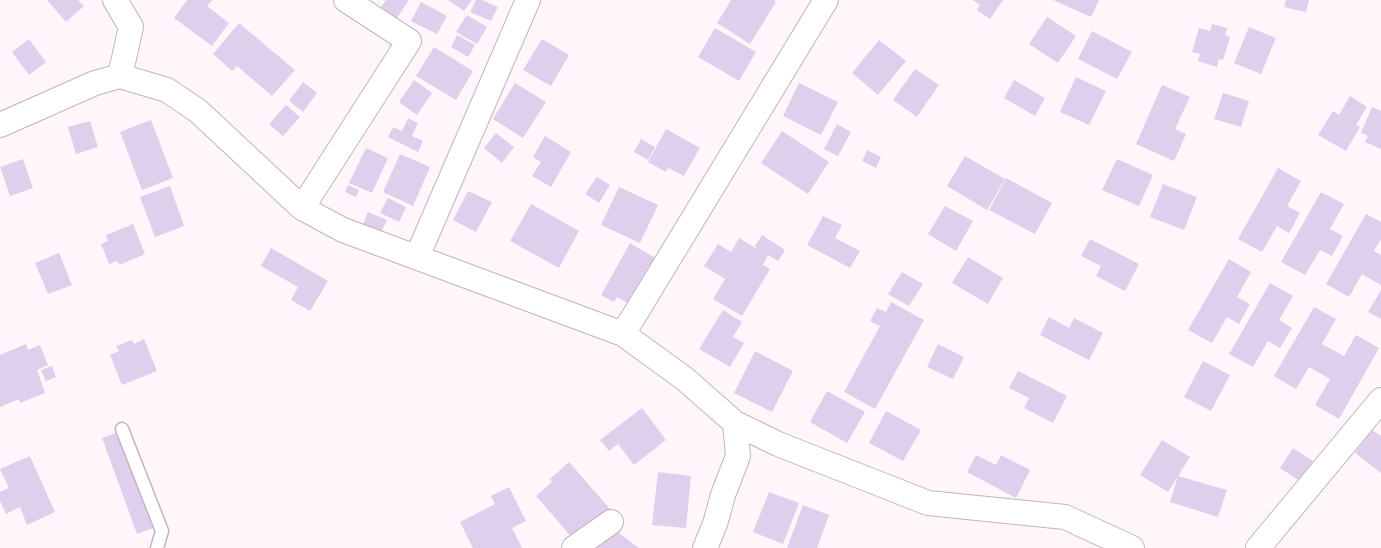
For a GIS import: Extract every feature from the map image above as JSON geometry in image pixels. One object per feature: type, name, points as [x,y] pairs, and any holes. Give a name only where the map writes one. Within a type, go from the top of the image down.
[{"type":"street","points":[[116,0],[131,27],[120,76]]},
{"type":"street","points":[[302,208],[409,41],[346,0]]},
{"type":"street","points":[[417,257],[528,0]]},
{"type":"street","points":[[623,334],[826,0]]},
{"type":"street","points":[[0,125],[95,83],[120,76],[167,90],[198,111],[302,208],[343,230],[623,334],[684,379],[735,423],[778,444],[928,503],[1065,517],[1132,548]]},
{"type":"street","points":[[1258,548],[1381,400]]},
{"type":"street","points":[[705,548],[738,456],[735,423]]},
{"type":"street","points":[[574,548],[611,522]]},
{"type":"lane","points":[[122,429],[162,531],[157,548]]},
{"type":"building","points":[[47,0],[78,0],[84,6],[66,22]]},
{"type":"building","points":[[187,0],[212,0],[207,6],[229,23],[212,46],[174,18]]},
{"type":"building","points":[[386,0],[409,0],[397,18],[381,7]]},
{"type":"building","points":[[448,0],[472,0],[464,11]]},
{"type":"building","points":[[476,0],[482,0],[498,7],[491,21],[470,12]]},
{"type":"building","points":[[731,0],[774,0],[776,2],[750,44],[717,23]]},
{"type":"building","points":[[973,0],[1003,0],[990,19],[977,10],[980,5]]},
{"type":"building","points":[[1053,0],[1099,0],[1091,17]]},
{"type":"building","points":[[1286,0],[1309,0],[1306,12],[1284,7]]},
{"type":"building","points":[[421,2],[447,16],[437,34],[411,21]]},
{"type":"building","points":[[467,15],[487,27],[477,44],[456,32]]},
{"type":"building","points":[[1047,17],[1076,36],[1058,63],[1029,44]]},
{"type":"building","points":[[239,23],[295,70],[272,96],[237,66],[232,71],[213,54]]},
{"type":"building","points":[[1212,24],[1227,28],[1225,35],[1230,37],[1223,60],[1219,59],[1217,67],[1198,61],[1200,54],[1192,52],[1199,28],[1210,31]]},
{"type":"building","points":[[1249,27],[1276,38],[1261,74],[1234,63]]},
{"type":"building","points":[[715,28],[756,52],[739,81],[698,57]]},
{"type":"building","points":[[1092,31],[1132,52],[1117,79],[1078,59]]},
{"type":"building","points":[[457,35],[475,45],[468,57],[451,47]]},
{"type":"building","points":[[29,39],[46,62],[29,75],[12,52]]},
{"type":"building","points":[[542,39],[569,55],[551,86],[523,70]]},
{"type":"building","points":[[879,40],[906,61],[878,95],[852,73]]},
{"type":"building","points":[[434,47],[473,71],[456,100],[416,76]]},
{"type":"building","points":[[915,69],[939,85],[917,117],[893,100]]},
{"type":"building","points":[[1076,77],[1106,91],[1089,125],[1060,112]]},
{"type":"building","points":[[414,80],[432,93],[417,115],[399,102]]},
{"type":"building","points":[[1014,80],[1045,98],[1035,116],[1004,98]]},
{"type":"building","points":[[303,82],[317,93],[303,112],[289,101]]},
{"type":"building","points":[[515,83],[546,102],[523,138],[493,119]]},
{"type":"building","points":[[799,83],[838,102],[821,135],[783,116]]},
{"type":"building","points":[[1162,85],[1190,97],[1175,129],[1186,134],[1174,161],[1136,144]]},
{"type":"building","points":[[1223,93],[1249,101],[1241,127],[1214,119]]},
{"type":"building","points":[[1350,96],[1367,107],[1356,125],[1360,127],[1346,151],[1318,135],[1333,111],[1339,115]]},
{"type":"building","points":[[286,105],[300,117],[283,136],[269,124]]},
{"type":"building","points":[[1372,107],[1381,111],[1381,149],[1365,142],[1368,136],[1361,133]]},
{"type":"building","points":[[408,118],[418,123],[412,136],[423,141],[418,152],[388,137],[393,127],[402,131]]},
{"type":"building","points":[[151,120],[173,178],[142,190],[120,132]]},
{"type":"building","points":[[90,121],[98,147],[76,154],[68,127]]},
{"type":"building","points":[[837,124],[851,132],[838,156],[824,149]]},
{"type":"building","points":[[666,129],[700,148],[684,176],[668,168],[666,172],[648,162]]},
{"type":"building","points":[[782,131],[829,162],[808,194],[761,163]]},
{"type":"building","points":[[496,133],[514,147],[502,163],[484,148]]},
{"type":"building","points":[[545,136],[571,152],[551,187],[532,176],[541,162],[533,157]]},
{"type":"building","points":[[641,139],[655,147],[648,160],[634,152]]},
{"type":"building","points":[[366,148],[388,158],[372,193],[349,183]]},
{"type":"building","points":[[867,150],[881,157],[876,168],[862,161]]},
{"type":"building","points":[[400,154],[430,167],[413,206],[383,192]]},
{"type":"building","points":[[965,156],[1005,179],[987,210],[947,186]]},
{"type":"building","points":[[23,159],[33,188],[10,196],[0,167]]},
{"type":"building","points":[[1117,159],[1153,175],[1139,206],[1102,190]]},
{"type":"building","points":[[1278,168],[1301,181],[1287,206],[1300,213],[1289,233],[1277,226],[1262,252],[1238,239]]},
{"type":"building","points":[[597,177],[610,185],[599,203],[585,194]]},
{"type":"building","points":[[1006,178],[1052,203],[1035,234],[989,210]]},
{"type":"building","points":[[1163,184],[1197,197],[1184,230],[1150,217]]},
{"type":"building","points":[[348,185],[359,190],[356,197],[345,192]]},
{"type":"building","points":[[170,186],[184,226],[155,237],[140,197]]},
{"type":"building","points":[[619,187],[658,205],[640,243],[601,225]]},
{"type":"building","points":[[468,191],[492,202],[476,232],[453,220]]},
{"type":"building","points":[[1321,192],[1344,204],[1330,229],[1343,236],[1332,256],[1320,250],[1305,275],[1281,262]]},
{"type":"building","points":[[388,198],[406,207],[399,222],[380,213]]},
{"type":"building","points":[[531,204],[579,231],[559,268],[510,241]]},
{"type":"building","points":[[945,206],[973,221],[956,251],[928,234]]},
{"type":"building","points":[[368,212],[387,220],[381,232],[363,224]]},
{"type":"building","points":[[1366,214],[1381,222],[1381,239],[1374,251],[1381,255],[1381,285],[1362,274],[1349,297],[1326,284]]},
{"type":"building","points":[[823,216],[842,225],[835,238],[860,251],[850,268],[807,245]]},
{"type":"building","points":[[133,224],[145,254],[119,265],[117,261],[109,264],[101,244],[108,241],[106,235]]},
{"type":"building","points":[[762,235],[785,250],[778,261],[768,255],[763,265],[770,269],[742,316],[713,299],[725,279],[704,266],[718,244],[731,252],[739,238],[759,250],[755,246]]},
{"type":"building","points":[[1090,239],[1139,264],[1125,291],[1096,276],[1101,266],[1081,256]]},
{"type":"building","points":[[630,243],[657,259],[631,305],[617,297],[614,302],[601,295]]},
{"type":"building","points":[[271,248],[328,281],[310,311],[291,300],[298,287],[261,266]]},
{"type":"building","points":[[59,253],[72,285],[48,294],[35,263]]},
{"type":"building","points":[[968,257],[1003,278],[988,304],[952,283]]},
{"type":"building","points":[[1229,259],[1251,272],[1237,297],[1250,304],[1239,324],[1227,317],[1212,343],[1188,330]]},
{"type":"building","points":[[902,272],[923,284],[909,306],[888,294]]},
{"type":"building","points":[[1270,283],[1293,296],[1279,320],[1292,328],[1280,348],[1268,341],[1253,367],[1229,354]]},
{"type":"building","points":[[1381,290],[1381,319],[1368,312]]},
{"type":"building","points":[[891,302],[924,320],[875,409],[844,392],[880,326],[870,321],[877,308],[886,312]]},
{"type":"building","points":[[1314,307],[1336,319],[1322,344],[1344,356],[1356,335],[1379,348],[1339,419],[1315,405],[1330,379],[1309,367],[1296,389],[1274,376]]},
{"type":"building","points":[[723,310],[742,322],[733,337],[744,343],[730,367],[699,349]]},
{"type":"building","points":[[1049,317],[1069,328],[1074,318],[1103,333],[1089,360],[1040,335]]},
{"type":"building","points":[[144,339],[157,371],[122,385],[110,355],[119,351],[116,346],[132,340],[134,344]]},
{"type":"building","points":[[26,344],[28,350],[40,345],[48,365],[37,370],[45,393],[20,403],[19,399],[0,407],[0,355]]},
{"type":"building","points":[[938,344],[964,357],[953,379],[927,367]]},
{"type":"building","points":[[755,351],[793,371],[772,412],[734,393]]},
{"type":"building","points":[[1203,361],[1230,375],[1211,411],[1184,397]]},
{"type":"building","points":[[52,366],[56,377],[46,381],[41,370]]},
{"type":"building","points":[[1018,371],[1067,396],[1053,423],[1024,408],[1029,398],[1009,388]]},
{"type":"building","points":[[827,391],[865,412],[847,443],[810,422]]},
{"type":"building","points":[[642,408],[666,440],[634,465],[618,444],[609,451],[600,440]]},
{"type":"building","points":[[886,411],[921,430],[903,461],[869,443]]},
{"type":"building","points":[[1372,430],[1381,436],[1381,473],[1355,453]]},
{"type":"building","points":[[118,432],[153,528],[137,534],[102,438]]},
{"type":"building","points":[[1162,440],[1190,457],[1168,492],[1140,475]]},
{"type":"building","points":[[1293,448],[1313,461],[1300,481],[1280,468]]},
{"type":"building","points":[[976,455],[996,465],[1001,455],[1030,470],[1016,498],[967,472]]},
{"type":"building","points":[[30,456],[55,512],[27,525],[20,507],[6,514],[0,501],[0,492],[9,488],[0,469]]},
{"type":"building","points":[[569,462],[610,509],[574,540],[536,496],[552,482],[550,479]]},
{"type":"building","points":[[658,472],[691,476],[686,528],[652,525]]},
{"type":"building","points":[[1178,476],[1227,490],[1218,517],[1170,502]]},
{"type":"building","points":[[509,487],[526,521],[512,528],[522,548],[473,548],[460,522],[495,504],[491,496]]},
{"type":"building","points":[[769,492],[799,503],[783,544],[753,532]]},
{"type":"building","points":[[803,505],[829,515],[817,548],[787,548]]},
{"type":"building","points":[[612,528],[639,548],[597,548]]}]
